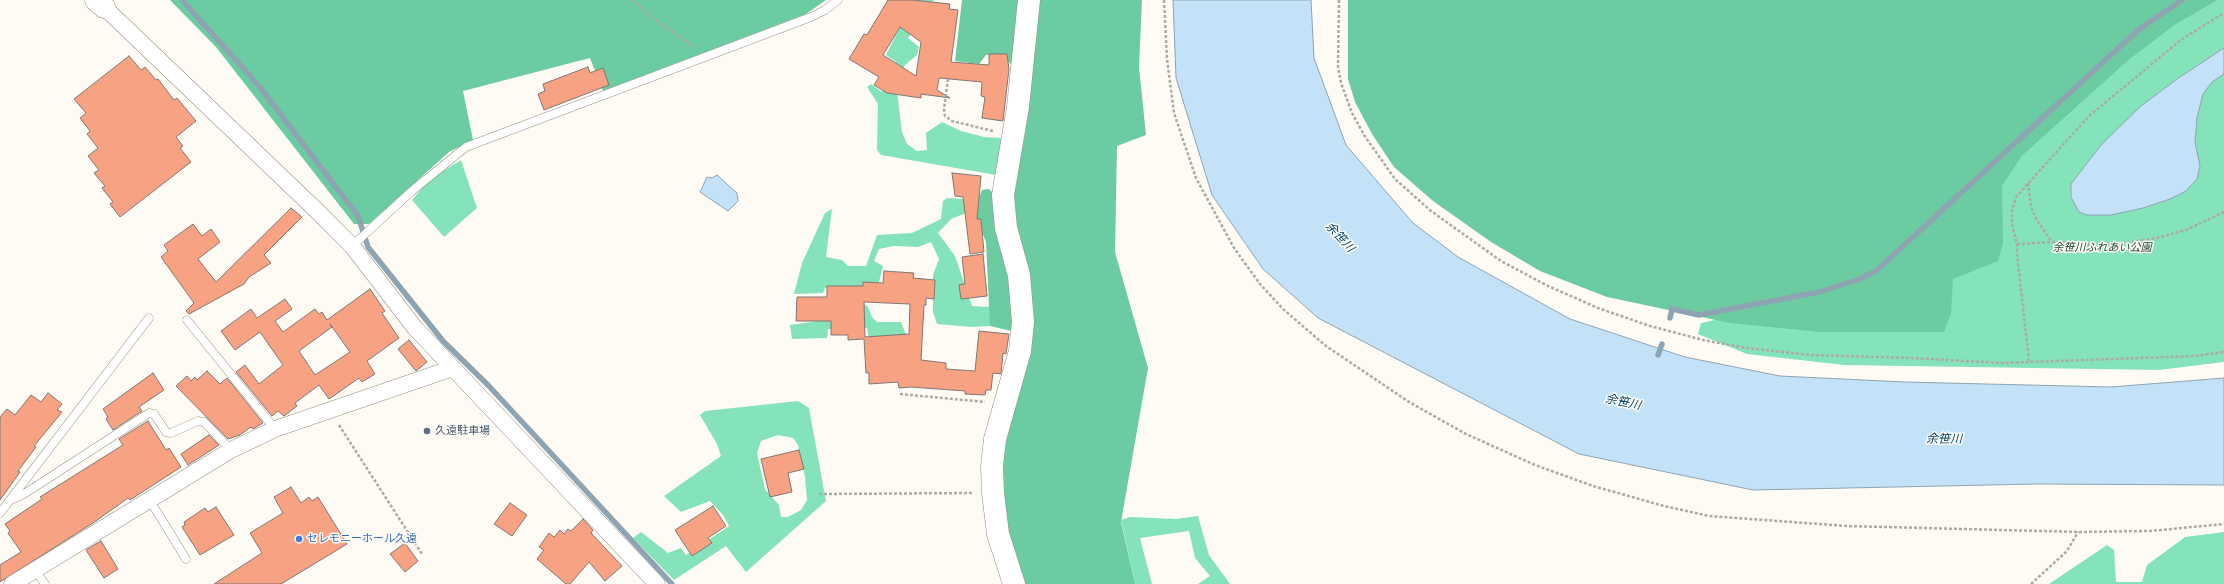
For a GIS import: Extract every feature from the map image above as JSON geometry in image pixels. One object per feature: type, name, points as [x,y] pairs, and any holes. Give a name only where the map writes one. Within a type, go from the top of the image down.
[{"type":"street","points":[[1014,584],[998,534],[993,493],[995,439],[1020,351],[1023,322],[1019,275],[1006,228],[1003,195],[1014,135],[1029,0]]},
{"type":"street","points":[[100,4],[352,246],[415,328],[657,584]]},
{"type":"street","points":[[12,584],[149,498],[231,450],[275,429],[452,368]]},
{"type":"lane","points":[[352,246],[413,190],[466,147],[811,17],[825,10],[838,0]]},
{"type":"lane","points":[[0,513],[149,318]]},
{"type":"lane","points":[[187,320],[275,429]]},
{"type":"lane","points":[[9,501],[24,494],[149,413],[154,414],[166,432],[171,434],[198,421],[204,422],[231,450]]},
{"type":"lane","points":[[149,498],[186,559]]},
{"type":"lane","points":[[35,570],[45,584]]},
{"type":"path","points":[[633,0],[650,16],[707,57]]},
{"type":"path","points":[[1164,0],[1166,59],[1174,113],[1196,178],[1234,248],[1260,284],[1283,309],[1326,346],[1367,375],[1437,418],[1507,453],[1542,468],[1593,486],[1657,504],[1709,516],[1847,526],[2079,532],[2150,531],[2224,524]]},
{"type":"path","points":[[1339,0],[1338,66],[1341,83],[1352,113],[1378,156],[1395,179],[1431,211],[1501,261],[1548,286],[1598,308],[1650,326],[1703,340],[1746,348],[1811,355],[1912,358],[1974,363],[2143,358],[2224,352]]},
{"type":"path","points":[[2029,361],[2017,244],[2012,224],[2012,211],[2016,197],[2089,116],[2182,39],[2224,13]]},
{"type":"path","points":[[948,79],[945,116],[952,121],[981,130],[1014,135]]},
{"type":"path","points":[[2028,183],[2031,206],[2036,219],[2052,242]]},
{"type":"path","points":[[2017,244],[2052,242],[2090,245],[2126,243],[2157,238],[2186,230],[2224,212]]},
{"type":"path","points":[[900,394],[1005,404]]},
{"type":"path","points":[[329,411],[422,554]]},
{"type":"path","points":[[819,494],[993,493]]},
{"type":"path","points":[[2031,584],[2067,551],[2079,532]]},
{"type":"green space","points":[[170,0],[826,0],[806,14],[603,91],[590,58],[463,91],[473,140],[449,152],[369,224],[354,224],[216,47]]},
{"type":"green space","points":[[917,0],[934,0],[908,38],[919,47],[917,55],[905,65],[896,83],[902,132],[907,144],[917,151],[927,150],[926,133],[942,122],[961,131],[984,137],[1002,138],[996,175],[881,155],[877,150],[878,104],[867,87],[871,84],[882,92],[896,67],[896,62],[886,55],[908,11]]},
{"type":"green space","points":[[962,0],[1142,0],[1139,67],[1146,135],[1117,146],[1115,252],[1148,368],[1121,522],[1135,584],[1021,584],[1013,564],[999,476],[1029,335],[990,326],[986,242],[977,219],[978,200],[982,190],[989,189],[995,195],[1026,78],[1001,55],[986,55],[979,64],[955,61]]},
{"type":"green space","points":[[1348,0],[2218,0],[2175,25],[2129,60],[2021,157],[2002,186],[2003,243],[1998,261],[1953,279],[1951,313],[1944,332],[1820,332],[1730,323],[1607,297],[1540,271],[1491,242],[1433,201],[1394,167],[1372,134],[1355,102],[1348,79]]},
{"type":"green space","name":"余笹川ふれあい公園","points":[[2218,0],[2224,0],[2224,362],[2159,370],[1844,365],[1747,354],[1698,334],[1701,323],[1826,295],[2021,157],[2129,60],[2175,25]]},
{"type":"green space","points":[[461,160],[477,208],[444,237],[412,200],[430,179]]},
{"type":"green space","points":[[947,198],[978,200],[966,213],[951,219],[938,233],[955,256],[972,306],[990,307],[990,326],[971,327],[937,324],[933,312],[933,275],[939,259],[931,242],[918,247],[894,246],[879,249],[874,261],[883,266],[879,282],[861,290],[862,302],[868,307],[872,317],[877,322],[901,322],[906,335],[869,339],[867,328],[828,329],[827,338],[792,339],[790,325],[832,319],[848,288],[825,288],[823,293],[794,294],[802,263],[825,213],[832,209],[826,257],[842,260],[848,266],[866,266],[877,235],[912,233],[941,219],[943,201]]},
{"type":"green space","points":[[798,401],[809,408],[826,501],[746,572],[726,546],[674,580],[633,538],[641,532],[668,553],[681,548],[686,555],[729,526],[723,515],[710,501],[681,512],[664,496],[721,456],[717,444],[700,415],[705,411]],"holes":[[[778,435],[793,438],[798,445],[805,477],[807,500],[801,510],[788,517],[781,517],[779,505],[765,489],[757,453],[761,441]]]},
{"type":"green space","points":[[1198,516],[1209,555],[1230,584],[1198,584],[1210,576],[1195,558],[1189,531],[1140,538],[1152,584],[1135,584],[1121,520],[1130,517],[1176,519]]},
{"type":"green space","points":[[2224,532],[2224,584],[2049,584],[2107,545],[2114,550],[2116,582],[2142,582],[2147,565],[2185,537]]},
{"type":"water","name":"余笹川","points":[[1173,0],[1311,0],[1314,58],[1346,145],[1413,223],[1458,257],[1570,319],[1685,357],[1780,376],[1905,382],[2111,387],[2224,378],[2224,485],[2037,484],[1753,490],[1579,454],[1318,318],[1263,269],[1212,195],[1176,78]]},
{"type":"water","points":[[2224,48],[2224,74],[2212,82],[2203,94],[2197,118],[2195,142],[2200,166],[2197,179],[2186,191],[2170,199],[2143,208],[2111,215],[2087,215],[2079,212],[2071,197],[2071,184],[2101,145],[2141,106],[2177,79]]},
{"type":"water","points":[[717,175],[737,193],[738,201],[728,211],[700,192],[707,177],[712,178]]},
{"type":"building","points":[[888,0],[912,0],[950,4],[949,9],[958,10],[951,62],[989,65],[989,54],[1007,54],[1009,69],[1003,121],[982,118],[985,97],[981,96],[982,82],[939,78],[937,90],[950,98],[921,94],[921,98],[887,93],[874,85],[879,77],[849,59],[864,34],[867,35]],"holes":[[[900,27],[921,42],[916,76],[883,55]]]},
{"type":"building","points":[[129,56],[141,70],[145,67],[156,80],[158,79],[174,100],[177,98],[196,121],[176,137],[183,146],[180,148],[191,162],[120,217],[110,204],[113,202],[102,188],[105,186],[94,173],[99,170],[88,156],[98,148],[87,134],[90,131],[80,118],[86,113],[74,99]]},
{"type":"building","points":[[588,67],[590,73],[603,68],[609,85],[544,110],[538,94],[545,91],[543,84]]},
{"type":"building","points":[[952,173],[981,176],[977,219],[981,219],[984,252],[970,254],[963,197],[955,196]]},
{"type":"building","points":[[291,208],[302,217],[264,255],[271,263],[249,277],[244,284],[189,314],[186,311],[194,303],[161,257],[168,251],[164,245],[193,224],[202,236],[211,229],[220,242],[198,259],[216,282]]},
{"type":"building","points":[[983,254],[987,296],[961,299],[959,285],[965,284],[962,257]]},
{"type":"building","points":[[884,271],[914,273],[913,278],[935,280],[934,299],[926,298],[926,305],[924,305],[921,360],[946,363],[946,369],[975,371],[979,331],[1009,334],[1006,354],[1003,353],[1001,374],[993,373],[991,390],[986,390],[985,395],[965,394],[965,391],[911,387],[899,388],[898,382],[869,384],[869,373],[866,373],[864,339],[848,340],[848,335],[831,335],[831,321],[796,321],[797,297],[827,297],[827,286],[863,286],[863,282],[883,283]],"holes":[[[864,302],[910,304],[909,334],[865,337]]]},
{"type":"building","points":[[370,289],[385,311],[382,313],[399,338],[367,361],[375,374],[362,382],[359,378],[329,399],[319,385],[295,403],[297,406],[284,416],[278,411],[272,416],[236,372],[245,365],[259,384],[283,365],[260,332],[235,350],[221,331],[251,309],[257,318],[285,299],[292,309],[275,321],[283,332],[315,309],[319,314],[322,312],[327,320]],"holes":[[[330,324],[350,352],[315,375],[299,351],[332,327]]]},
{"type":"building","points":[[409,340],[427,362],[416,371],[398,349]]},
{"type":"building","points":[[207,371],[220,384],[227,378],[263,423],[253,429],[251,427],[240,435],[228,439],[176,386],[187,376],[191,381],[195,377],[197,380]]},
{"type":"building","points":[[153,373],[164,390],[139,407],[142,411],[113,430],[106,419],[108,417],[103,409]]},
{"type":"building","points":[[48,393],[62,404],[57,410],[62,412],[34,446],[36,447],[18,471],[20,472],[0,500],[0,417],[7,409],[15,415],[31,395],[41,402]]},
{"type":"building","points":[[148,421],[166,450],[169,448],[181,467],[130,500],[128,498],[93,523],[0,582],[0,565],[21,552],[8,533],[10,531],[5,524],[42,499],[40,497],[123,445],[119,439]]},
{"type":"building","points":[[209,435],[219,445],[188,465],[181,454]]},
{"type":"building","points":[[799,450],[804,469],[788,473],[792,492],[770,497],[761,459]]},
{"type":"building","name":"セレモニーホール久遠","points":[[291,487],[301,503],[309,497],[312,501],[318,497],[347,544],[281,584],[214,584],[262,553],[250,533],[283,513],[274,497]]},
{"type":"building","points":[[510,503],[527,515],[512,536],[494,524]]},
{"type":"building","points":[[713,506],[726,526],[708,538],[712,543],[692,556],[675,530]]},
{"type":"building","points":[[216,507],[234,535],[200,555],[182,527],[185,525],[184,522],[205,508],[208,512]]},
{"type":"building","points":[[583,519],[593,530],[591,533],[622,566],[605,581],[589,562],[570,584],[566,584],[537,559],[544,550],[539,547],[549,533],[554,537],[560,530],[564,534],[568,529],[571,531]]},
{"type":"building","points":[[101,541],[118,569],[104,578],[86,550]]},
{"type":"building","points":[[405,543],[418,561],[405,572],[390,554]]},
{"type":"waterway","points":[[182,0],[259,86],[358,216],[368,247],[443,341],[488,385],[672,584]]},
{"type":"waterway","points":[[1670,318],[1672,309],[1699,315],[1819,292],[1857,280],[1876,271],[2138,30],[2182,0]]},
{"type":"waterway","points":[[1658,355],[1662,344]]},
{"type":"place","name":"久遠駐車場","points":[[427,431]]},
{"type":"place","name":"セレモニーホール久遠","points":[[299,539]]}]
